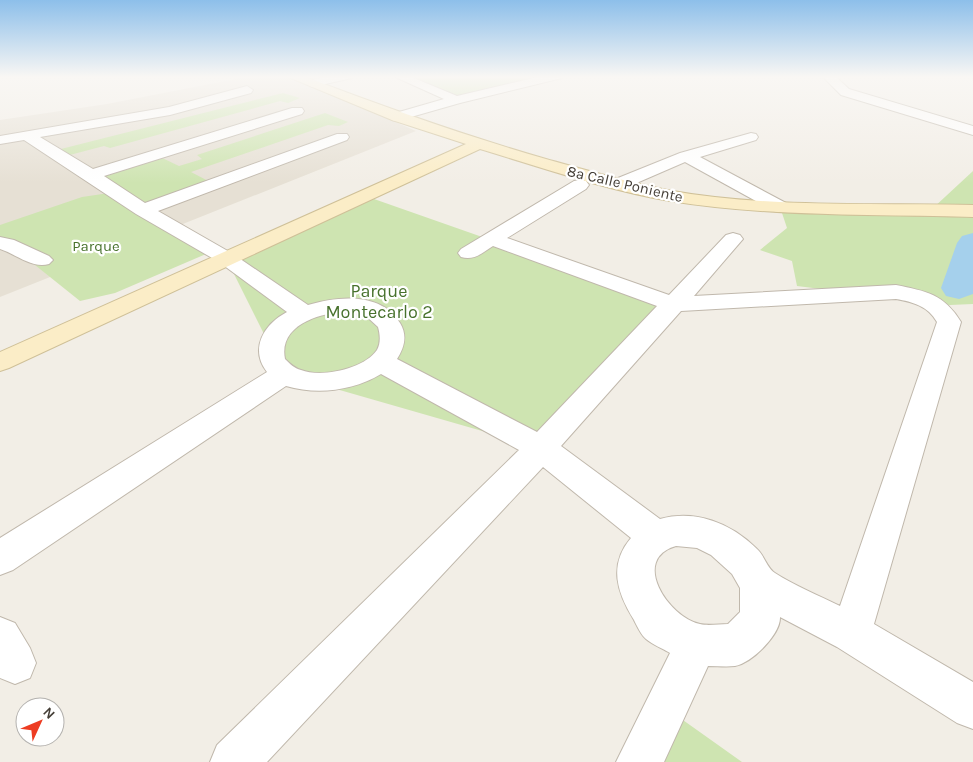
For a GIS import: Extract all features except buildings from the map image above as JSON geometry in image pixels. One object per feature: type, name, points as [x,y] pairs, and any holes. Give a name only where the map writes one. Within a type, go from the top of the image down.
[{"type":"street","points":[[0,140],[167,112]]},
{"type":"street","points":[[91,175],[295,112]]},
{"type":"street","name":"8a Calle Poniente","points":[[383,112],[472,142],[619,184],[695,200],[780,207],[956,209],[973,211]]},
{"type":"street","points":[[397,117],[416,112]]},
{"type":"street","points":[[909,112],[973,131]]},
{"type":"street","points":[[26,135],[143,210],[219,254],[304,313]]},
{"type":"street","points":[[143,210],[342,136]]},
{"type":"street","points":[[619,184],[686,156],[751,137]]},
{"type":"street","points":[[2,353],[472,142]]},
{"type":"street","points":[[686,156],[780,207]]},
{"type":"street","points":[[468,254],[580,185]]},
{"type":"street","points":[[492,239],[674,304],[896,292],[928,300],[944,311],[949,322],[851,633]]},
{"type":"street","points":[[234,762],[542,448],[733,239]]},
{"type":"street","points":[[0,244],[7,244],[42,260]]},
{"type":"street","points":[[339,305],[364,308],[384,317],[392,326],[394,338],[390,350],[380,362],[364,372],[343,380],[322,382],[301,380],[284,374],[275,365],[271,354],[272,342],[284,326],[304,313],[339,305]]},
{"type":"street","points":[[380,362],[542,448],[655,536]]},
{"type":"street","points":[[0,558],[284,374]]},
{"type":"street","points":[[676,530],[700,532],[724,543],[745,562],[758,585],[760,621],[736,645],[696,645],[659,624],[637,590],[637,558],[655,536],[676,530]]},
{"type":"street","points":[[758,585],[851,633],[973,707]]},
{"type":"street","points":[[640,762],[696,645]]},
{"type":"shaded area","points":[[56,112],[371,112],[416,131],[0,297],[0,120]]},
{"type":"green space","points":[[209,112],[242,112],[110,148],[104,146],[62,157],[53,151]]},
{"type":"green space","name":"Parque","points":[[325,113],[348,122],[339,126],[328,125],[191,172],[214,184],[139,206],[213,251],[115,293],[80,301],[0,237],[0,225],[82,197],[116,192],[91,175],[156,155],[179,166],[202,159],[197,155]]},
{"type":"green space","points":[[973,171],[973,304],[950,305],[797,286],[792,261],[760,250],[787,228],[780,207],[932,209]]},
{"type":"green space","name":"Parque Montecarlo 2","points":[[374,199],[673,304],[541,448],[284,374],[226,258]]},
{"type":"green space","points":[[666,708],[742,762],[637,762]]},
{"type":"waterway","points":[[959,288],[973,243]]}]
